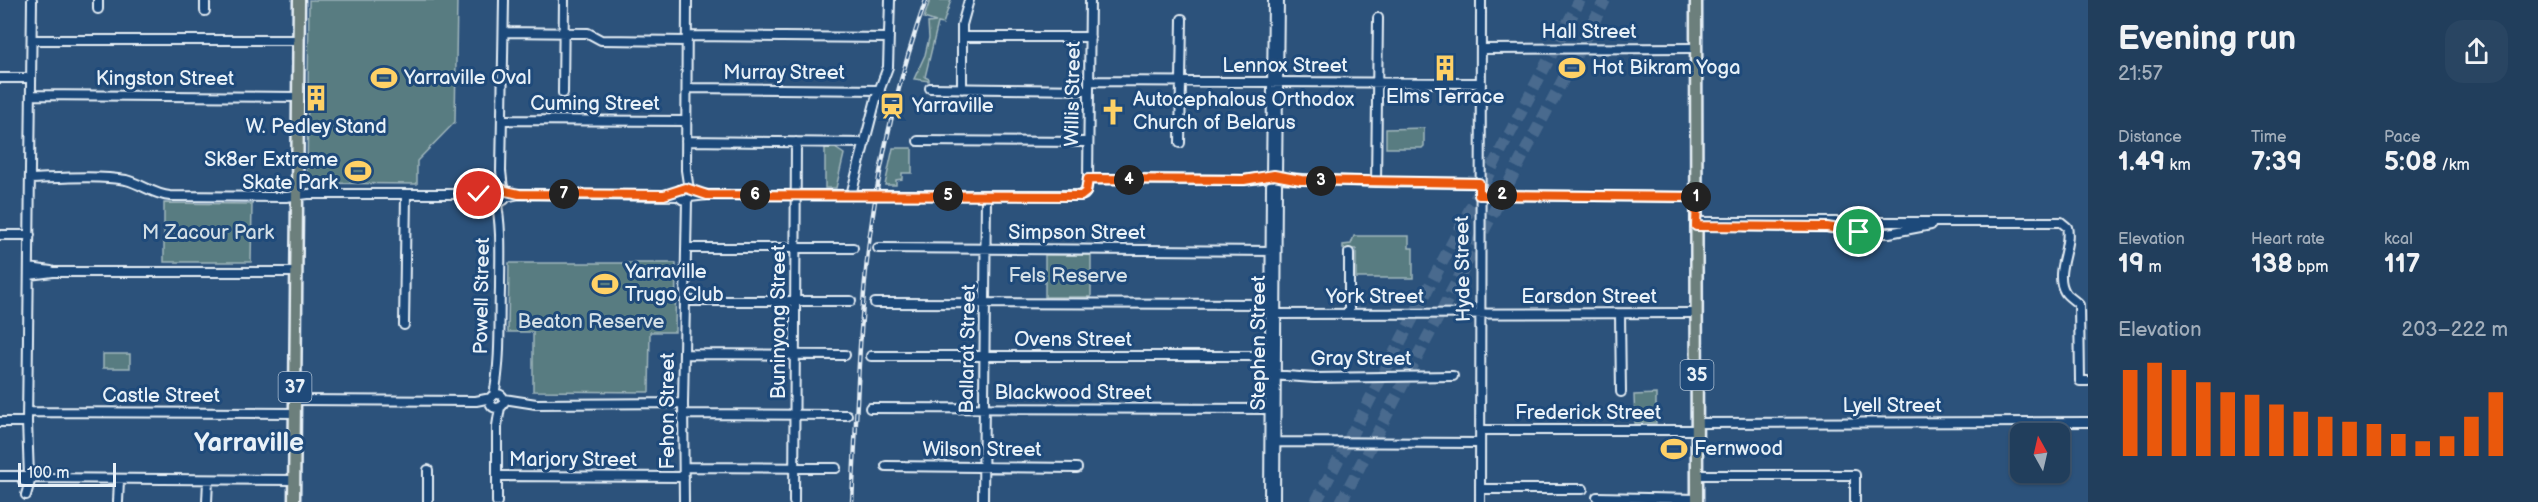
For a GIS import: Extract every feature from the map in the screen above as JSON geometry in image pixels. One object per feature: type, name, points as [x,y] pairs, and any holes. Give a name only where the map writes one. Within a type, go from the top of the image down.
[{"type":"main road","name":"37","points":[[294,502],[299,0]]},
{"type":"main road","name":"35","points":[[1696,0],[1697,500]]},
{"type":"street","points":[[26,499],[32,0]]},
{"type":"street","points":[[205,0],[205,11]]},
{"type":"street","name":"Powell Street","points":[[497,502],[499,216],[504,0]]},
{"type":"street","points":[[563,93],[564,0]]},
{"type":"street","name":"Fehon Street","points":[[684,502],[687,0]]},
{"type":"street","points":[[851,195],[888,67],[890,0]]},
{"type":"street","points":[[962,89],[962,25],[969,0]]},
{"type":"street","name":"Willis Street","points":[[986,196],[1081,196],[1085,194],[1088,179],[1090,0]]},
{"type":"street","name":"Stephen Street","points":[[1269,502],[1272,442],[1274,250],[1273,0]]},
{"type":"street","name":"Stephen Street","points":[[1275,82],[1279,0]]},
{"type":"street","name":"Hyde Street","points":[[1480,502],[1481,0]]},
{"type":"street","points":[[1376,182],[1378,18]]},
{"type":"street","points":[[1180,143],[1182,19]]},
{"type":"street","points":[[504,32],[588,33],[601,40],[889,38]]},
{"type":"street","points":[[962,37],[1090,37]]},
{"type":"street","points":[[32,40],[299,40]]},
{"type":"street","name":"Hall Street","points":[[1481,49],[1696,48]]},
{"type":"street","points":[[0,78],[32,78]]},
{"type":"street","name":"Lennox Street","points":[[1090,85],[1181,82],[1480,83]]},
{"type":"street","points":[[930,88],[1090,85]]},
{"type":"street","name":"Murray Street","points":[[687,88],[880,90]]},
{"type":"street","name":"Kingston Street","points":[[31,95],[298,97]]},
{"type":"street","name":"Cuming Street","points":[[502,120],[686,121]]},
{"type":"street","points":[[686,141],[865,142]]},
{"type":"street","points":[[918,141],[1088,142]]},
{"type":"street","name":"Buninyong Street","points":[[794,502],[796,142]]},
{"type":"street","points":[[30,179],[119,179],[138,184],[155,194],[170,196],[480,194],[986,196]]},
{"type":"street","points":[[1088,179],[1479,183]]},
{"type":"street","points":[[404,325],[406,195]]},
{"type":"street","points":[[1479,195],[1697,197]]},
{"type":"street","name":"Ballarat Street","points":[[983,502],[986,196]]},
{"type":"street","points":[[1697,224],[1832,221],[1941,223],[2056,221],[2065,225],[2068,233],[2063,254],[2063,285],[2066,294],[2079,307],[2080,381],[2088,381]]},
{"type":"street","points":[[1832,221],[1852,225],[1864,233]]},
{"type":"street","points":[[1697,224],[1827,227],[1864,233],[1896,233],[1941,223]]},
{"type":"street","points":[[0,235],[30,235]]},
{"type":"street","points":[[686,248],[854,248]]},
{"type":"street","name":"Simpson Street","points":[[878,248],[1274,250]]},
{"type":"street","points":[[1349,253],[1349,314]]},
{"type":"street","points":[[29,271],[43,268],[52,272],[296,272]]},
{"type":"street","points":[[686,301],[851,301]]},
{"type":"street","points":[[875,303],[1273,304]]},
{"type":"street","name":"York Street","points":[[1273,314],[1480,314]]},
{"type":"street","name":"Earsdon Street","points":[[1480,314],[1697,314]]},
{"type":"street","points":[[1620,314],[1621,392]]},
{"type":"street","points":[[684,354],[845,355]]},
{"type":"street","name":"Ovens Street","points":[[871,356],[1273,356]]},
{"type":"street","name":"Gray Street","points":[[1272,375],[1315,378],[1392,375],[1453,376]]},
{"type":"street","points":[[295,400],[683,403]]},
{"type":"street","name":"Blackwood Street","points":[[870,408],[1272,409]]},
{"type":"street","name":"Castle Street","points":[[27,412],[295,413]]},
{"type":"street","points":[[683,414],[847,415]]},
{"type":"street","points":[[0,422],[27,422]]},
{"type":"street","name":"Lyell Street","points":[[1697,426],[2088,422]]},
{"type":"street","name":"Frederick Street","points":[[1480,430],[1697,426]]},
{"type":"street","points":[[1272,442],[1480,443]]},
{"type":"street","name":"Stephen Street","points":[[1272,442],[1275,502]]},
{"type":"street","name":"Wilson Street","points":[[886,466],[1077,468]]},
{"type":"street","points":[[684,467],[836,468]]},
{"type":"street","points":[[428,470],[428,502]]},
{"type":"street","points":[[1697,475],[1855,475],[1855,502]]},
{"type":"street","points":[[0,476],[27,479],[294,480]]},
{"type":"street","name":"Marjory Street","points":[[497,476],[684,477]]},
{"type":"street","points":[[118,480],[118,502]]},
{"type":"street","points":[[207,502],[208,480]]},
{"type":"street","points":[[1480,489],[1583,489]]},
{"type":"street","points":[[1596,497],[1697,500]]},
{"type":"green space","points":[[309,0],[457,0],[455,122],[417,161],[417,184],[307,183]]},
{"type":"green space","points":[[930,0],[951,0],[943,24],[938,23],[925,77],[929,81],[914,79],[925,55],[929,38],[928,23],[936,22],[924,18]]},
{"type":"green space","points":[[1424,128],[1422,148],[1386,148],[1386,129]]},
{"type":"green space","points":[[825,148],[835,148],[844,154],[836,188],[825,188]]},
{"type":"green space","points":[[893,148],[912,148],[912,173],[902,173],[902,179],[896,180],[896,185],[885,185]]},
{"type":"green space","name":"M Zacour Park","points":[[164,203],[252,204],[251,262],[164,262]]},
{"type":"green space","points":[[1354,236],[1409,236],[1409,248],[1413,248],[1413,278],[1356,278],[1356,249],[1343,249],[1343,245],[1351,244]]},
{"type":"green space","name":"Fels Reserve","points":[[1045,255],[1091,255],[1091,297],[1045,297]]},
{"type":"green space","name":"Beaton Reserve","points":[[509,263],[676,263],[675,332],[650,332],[649,392],[533,391],[533,332],[508,332]]},
{"type":"green space","points":[[103,354],[130,354],[130,368],[103,368]]},
{"type":"green space","points":[[1656,394],[1656,423],[1635,423],[1634,395]]},
{"type":"tunnel","points":[[1316,502],[1580,0]]},
{"type":"tunnel","points":[[1341,502],[1605,0]]},
{"type":"railway","points":[[852,502],[861,334],[870,234],[892,116],[907,58],[926,0]]},
{"type":"place","name":"Elms Terrace","points":[[1445,68]]},
{"type":"place","name":"Hot Bikram Yoga","points":[[1572,68]]},
{"type":"place","name":"Yarraville Oval","points":[[384,78]]},
{"type":"place","name":"W. Pedley Stand","points":[[316,98]]},
{"type":"place","name":"Yarraville","points":[[892,106]]},
{"type":"place","name":"Autocephalous Orthodox Church of Belarus","points":[[1113,112]]},
{"type":"place","name":"Sk8er Extreme Skate Park","points":[[358,171]]},
{"type":"place","name":"Yarraville Trugo Club","points":[[605,284]]},
{"type":"place","name":"Fernwood","points":[[1674,449]]},
{"type":"district","name":"Yarraville","points":[[249,443]]},
{"type":"route","points":[[479,194],[500,188],[519,194],[664,195],[680,192],[686,188],[707,195],[1081,196],[1086,192],[1088,179],[1244,180],[1274,175],[1278,178],[1301,180],[1479,183],[1479,195],[1697,197],[1696,226],[1827,227],[1859,232]]}]
